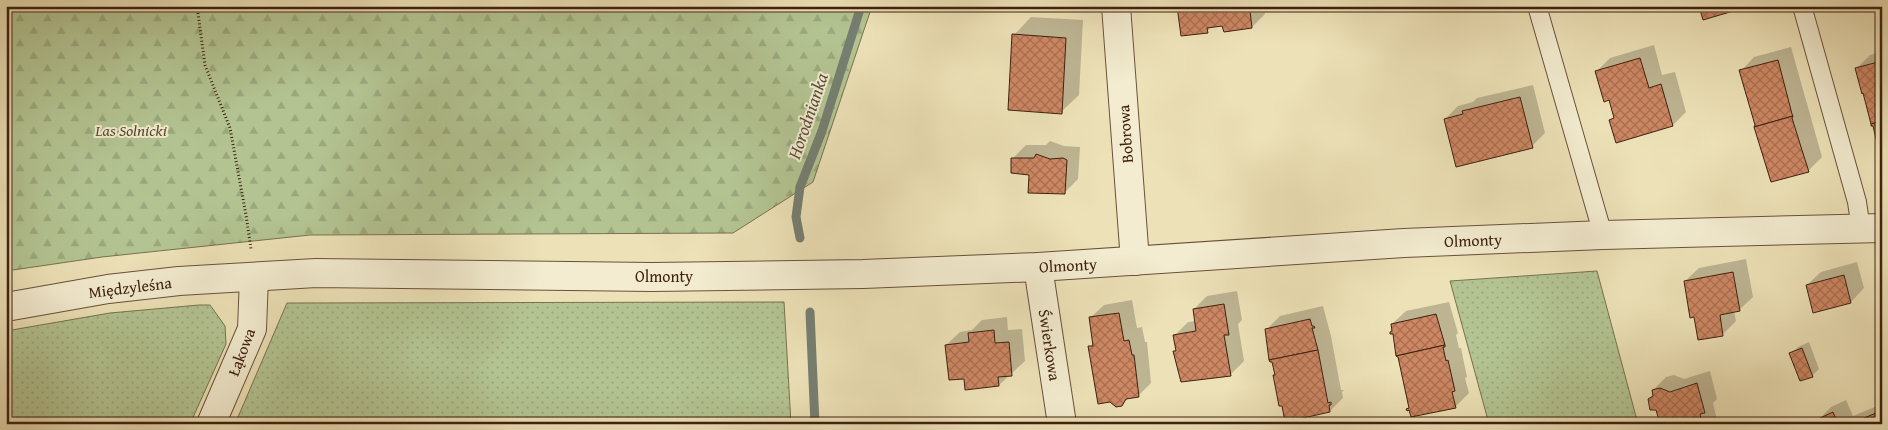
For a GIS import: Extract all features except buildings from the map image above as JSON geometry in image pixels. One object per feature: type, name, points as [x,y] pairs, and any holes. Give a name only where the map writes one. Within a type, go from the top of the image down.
[{"type":"street","name":"Bobrowa","points":[[1116,6],[1135,261]]},
{"type":"street","name":"Olmonty","points":[[254,277],[326,273],[652,277],[863,274],[1135,261],[1395,244],[1603,235],[1871,228]]},
{"type":"street","name":"Świerkowa","points":[[1038,266],[1062,424]]},
{"type":"street","name":"Międzyleśna","points":[[6,306],[108,289],[179,281],[254,277]]},
{"type":"street","name":"Łąkowa","points":[[211,424],[252,329],[254,277]]},
{"type":"lane","points":[[1537,6],[1603,235]]},
{"type":"lane","points":[[1802,6],[1857,202],[1871,228]]},
{"type":"path","points":[[197,6],[205,65],[230,128],[246,215],[254,277]]},
{"type":"green space","name":"Las Solnicki","points":[[6,6],[872,6],[813,182],[733,233],[310,235],[102,257],[6,271]]},
{"type":"green space","points":[[1597,271],[1638,424],[1489,424],[1450,281]]},
{"type":"green space","points":[[784,302],[791,424],[235,424],[287,303]]},
{"type":"green space","points":[[210,305],[225,326],[226,344],[190,424],[6,424],[6,331],[110,313]]},
{"type":"waterway","name":"Horodnianka","points":[[800,238],[796,217],[800,187],[822,131],[861,6]]},
{"type":"waterway","name":"Horodnianka","points":[[810,312],[815,424]]}]
